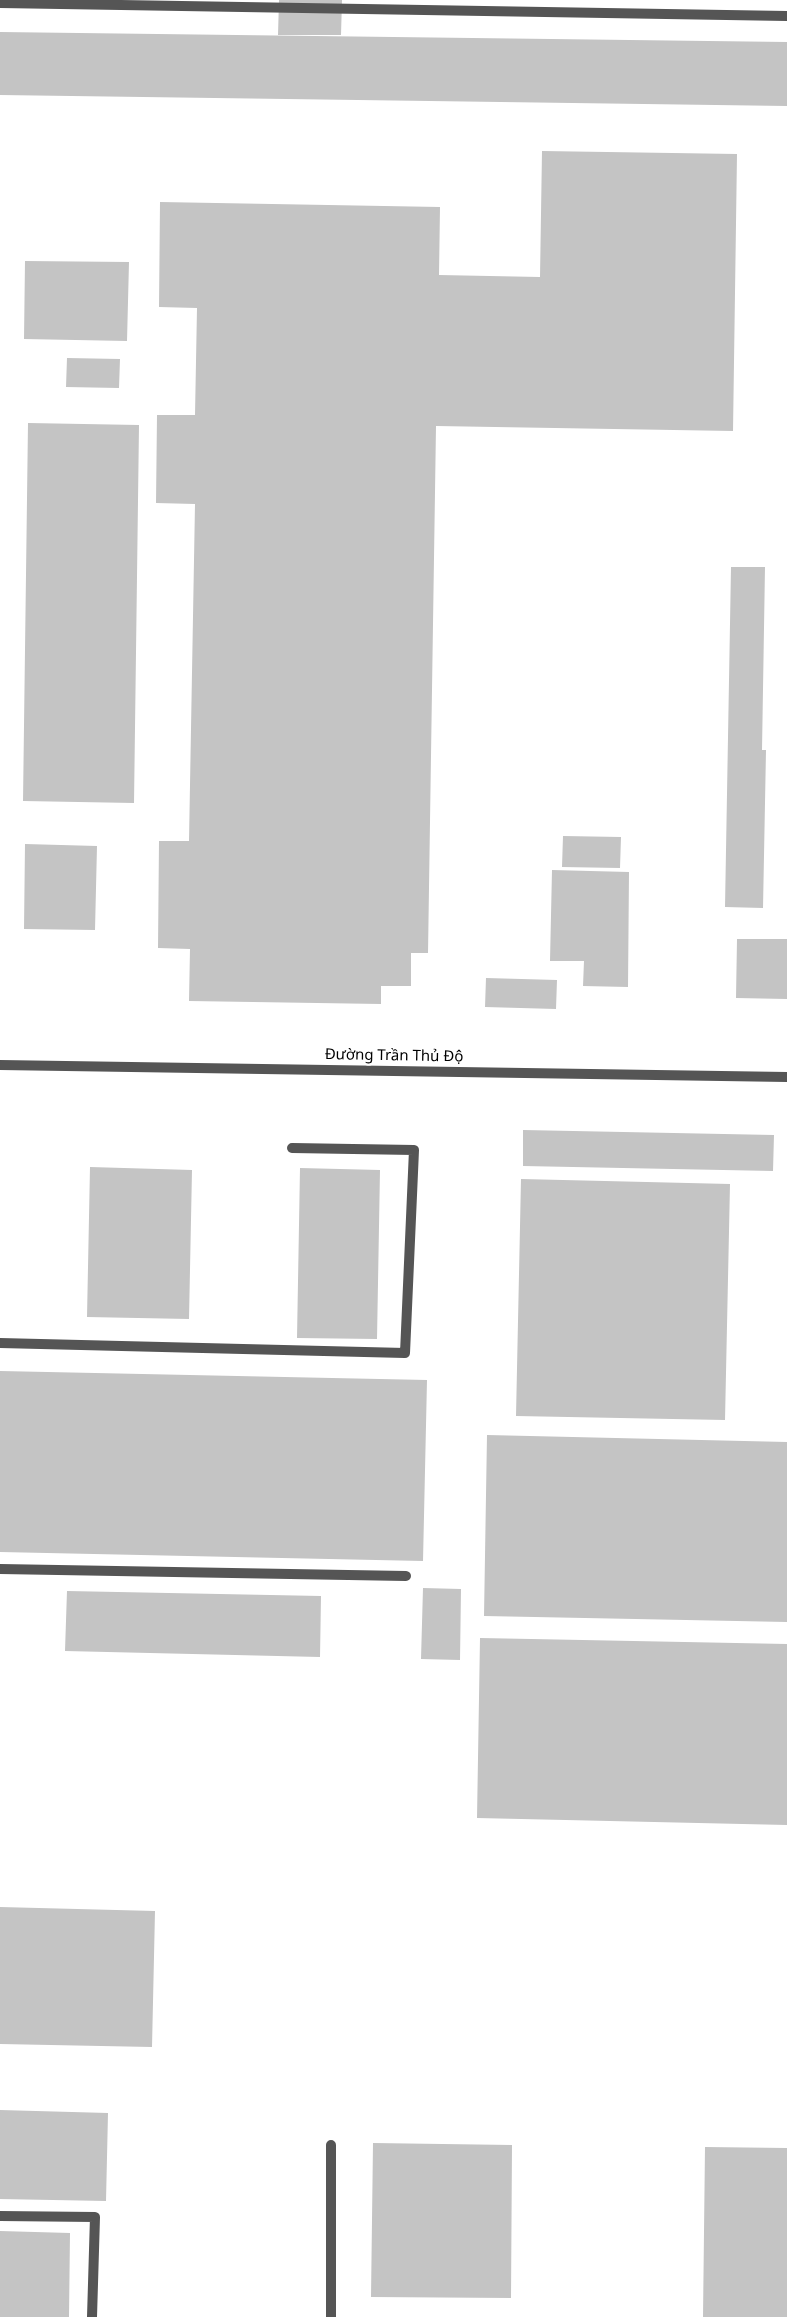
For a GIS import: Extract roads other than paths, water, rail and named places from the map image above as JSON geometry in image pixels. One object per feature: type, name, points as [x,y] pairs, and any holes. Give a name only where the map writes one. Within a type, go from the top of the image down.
[{"type":"street","points":[[0,3],[787,16]]},
{"type":"street","name":"Đường Trần Thủ Độ","points":[[0,1065],[787,1077]]},
{"type":"street","points":[[0,1343],[405,1354],[414,1150],[292,1148]]},
{"type":"street","points":[[0,1569],[406,1576]]},
{"type":"street","points":[[331,2144],[331,2317]]},
{"type":"street","points":[[0,2216],[94,2218],[92,2317]]}]
